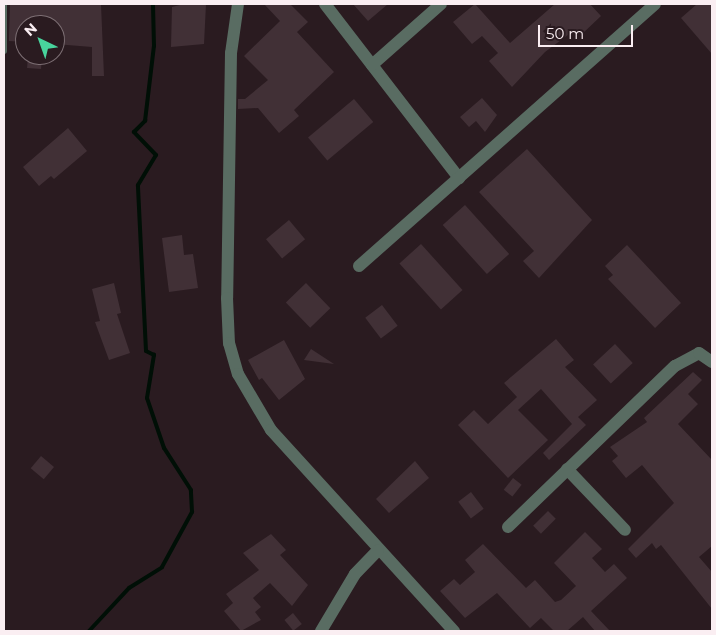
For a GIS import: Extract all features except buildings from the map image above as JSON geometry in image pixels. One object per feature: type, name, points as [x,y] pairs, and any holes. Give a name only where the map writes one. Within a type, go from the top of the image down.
[{"type":"street","points":[[238,4],[231,53],[229,343],[238,374],[271,430],[378,550],[454,631]]},
{"type":"street","points":[[325,4],[459,178]]},
{"type":"street","points":[[372,65],[441,4]]},
{"type":"street","points":[[359,266],[656,4]]},
{"type":"street","points":[[508,527],[675,366],[699,353],[712,362]]},
{"type":"street","points":[[567,470],[625,530]]},
{"type":"street","points":[[321,631],[355,574],[378,550]]},
{"type":"lane","points":[[4,5],[4,51]]},
{"type":"waterway","points":[[89,631],[129,588],[162,567],[192,512],[191,490],[164,448],[147,398],[154,355],[146,351],[138,185],[156,155],[134,132],[145,121],[154,46],[153,4]]}]
